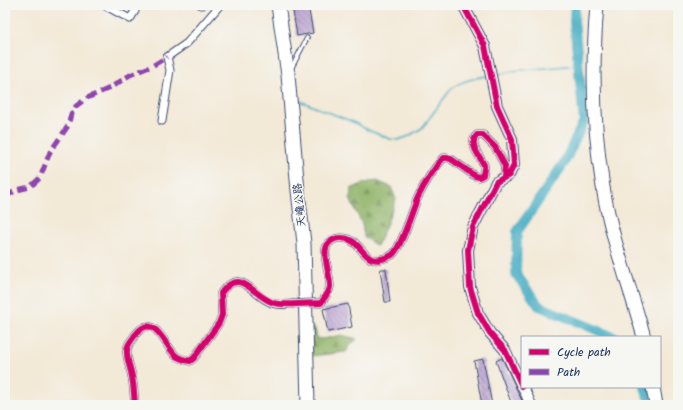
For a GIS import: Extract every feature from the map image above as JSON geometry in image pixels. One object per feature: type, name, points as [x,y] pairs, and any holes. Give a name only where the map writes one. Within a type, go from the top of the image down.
[{"type":"highway","name":"天巉公路","points":[[274,5],[279,33],[292,179],[299,284],[302,405]]},
{"type":"highway","name":"天巉公路","points":[[278,5],[288,75],[304,243],[308,405]]},
{"type":"highway","points":[[592,5],[589,90],[592,137],[598,188],[608,236],[644,336]]},
{"type":"highway","points":[[597,5],[594,98],[596,136],[602,188],[613,235],[634,310],[638,336]]},
{"type":"highway","points":[[653,388],[656,405]]},
{"type":"highway","points":[[658,388],[661,405]]},
{"type":"street","points":[[104,5],[130,18],[135,11],[135,5]]},
{"type":"street","points":[[162,121],[170,70],[167,57],[187,43],[220,5]]},
{"type":"street","points":[[463,5],[485,46],[497,106],[512,139],[514,165],[509,175],[496,182],[473,227],[468,250],[470,287],[478,313],[490,333],[505,350],[521,384]]},
{"type":"street","points":[[135,405],[133,378],[126,352],[128,343],[139,330],[147,326],[151,327],[163,338],[175,355],[190,361],[194,358],[219,323],[222,315],[220,293],[226,286],[233,282],[245,283],[261,297],[276,304],[321,303],[330,286],[325,255],[328,243],[336,238],[349,239],[359,246],[371,258],[379,260],[394,253],[418,196],[432,172],[443,158],[451,159],[475,176],[479,177],[483,175],[484,166],[473,142],[477,135],[483,136],[495,147],[505,166],[504,177]]},
{"type":"street","points":[[523,388],[531,405]]},
{"type":"lane","points":[[288,75],[307,38]]},
{"type":"green space","points":[[377,181],[391,187],[396,199],[377,246],[364,237],[362,224],[350,199],[351,189],[364,183]]},
{"type":"green space","points":[[311,328],[315,328],[317,338],[323,339],[341,335],[357,339],[351,344],[346,352],[312,356]]},
{"type":"building","points":[[292,5],[308,5],[313,33],[297,36]]},
{"type":"building","points":[[380,269],[386,269],[390,302],[385,302]]},
{"type":"building","points":[[348,304],[352,327],[328,332],[323,309]]},
{"type":"building","points":[[502,358],[524,405],[512,405],[496,361]]},
{"type":"building","points":[[483,359],[492,405],[482,405],[474,361]]},
{"type":"waterway","points":[[575,5],[574,21],[584,121],[564,163],[517,232],[516,274],[539,306],[612,336]]},
{"type":"waterway","points":[[498,75],[512,71],[578,65]]},
{"type":"waterway","points":[[295,99],[353,122],[390,139],[398,140],[407,137],[422,128],[451,89],[455,86],[468,80],[487,76]]},
{"type":"waterway","points":[[645,388],[650,405]]},
{"type":"marked path","points":[[5,197],[17,190],[30,187],[40,178],[50,152],[68,126],[71,114],[76,106],[87,98],[110,88],[130,75],[152,66],[167,57]]},
{"type":"cycle path","points":[[463,5],[485,46],[497,106],[512,139],[514,165],[509,175],[496,182],[473,227],[468,250],[470,287],[478,313],[490,333],[505,350],[521,384]]},
{"type":"cycle path","points":[[135,405],[133,380],[127,350],[128,345],[142,328],[148,326],[154,328],[176,356],[190,361],[194,358],[219,323],[222,315],[221,293],[228,285],[235,282],[241,282],[266,299],[278,304],[321,303],[330,287],[326,258],[326,247],[329,243],[337,238],[346,238],[355,243],[368,257],[374,260],[392,255],[403,237],[416,202],[426,182],[443,158],[451,159],[475,176],[479,177],[483,175],[484,165],[474,146],[477,135],[483,135],[495,147],[505,166],[504,177]]}]
